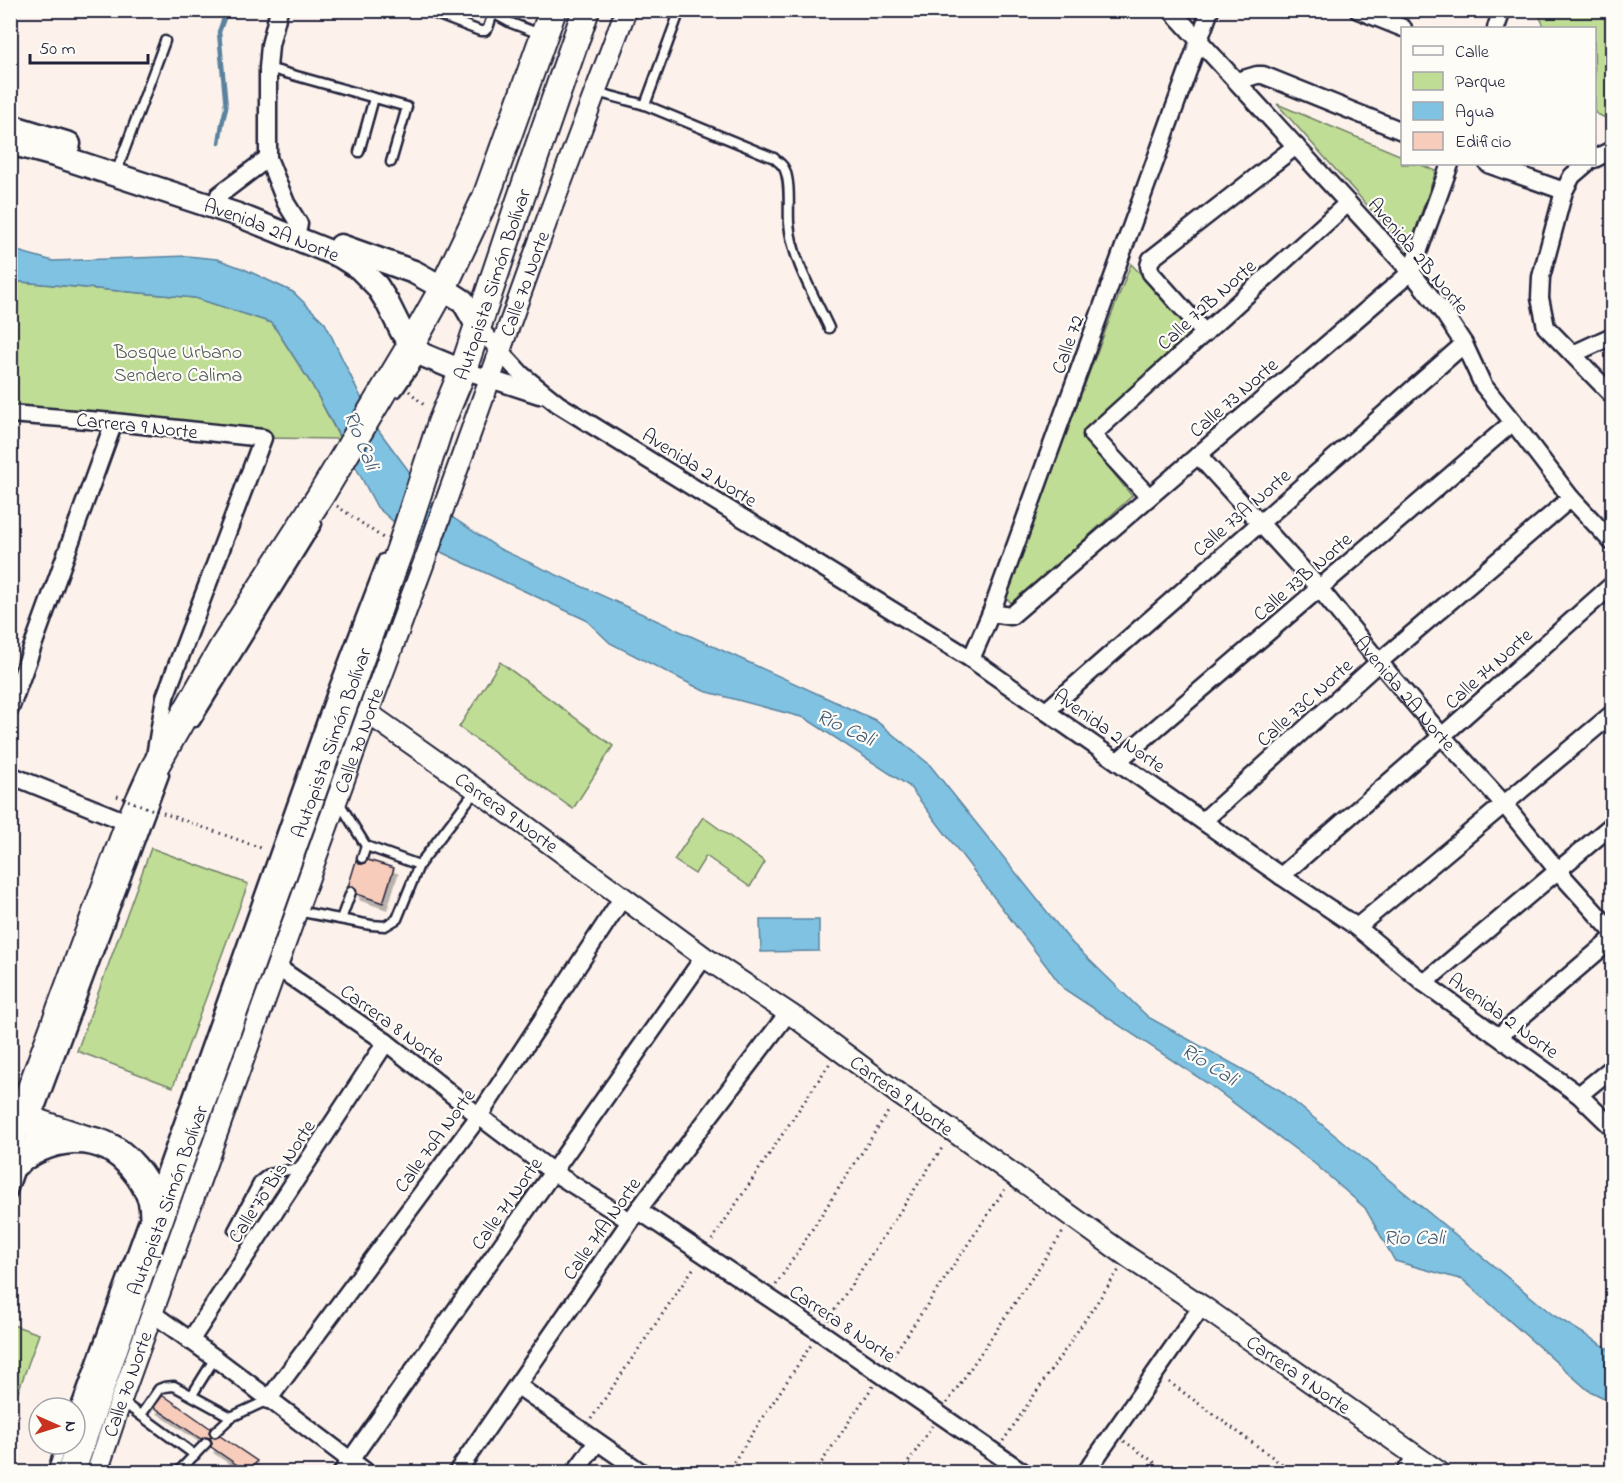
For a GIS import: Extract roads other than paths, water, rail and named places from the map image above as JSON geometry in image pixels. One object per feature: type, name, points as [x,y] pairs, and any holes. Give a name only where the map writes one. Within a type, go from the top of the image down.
[{"type":"highway","points":[[15,1156],[56,1142],[82,1140],[95,1142],[114,1150],[130,1163],[152,1199],[154,1219],[151,1240]]},
{"type":"highway","name":"Autopista Simón Bolívar","points":[[70,1473],[91,1460],[151,1240]]},
{"type":"main road","name":"Autopista Simón Bolívar","points":[[15,1156],[23,1117],[129,823],[223,647],[326,498],[417,350],[442,288],[486,198],[553,10]]},
{"type":"main road","name":"Autopista Simón Bolívar","points":[[151,1240],[395,546],[455,368],[517,209],[586,12]]},
{"type":"main road","name":"Avenida 2A Norte","points":[[10,126],[118,169],[414,272],[463,301],[472,323]]},
{"type":"main road","name":"Avenida 2A Norte","points":[[10,143],[118,169]]},
{"type":"main road","name":"Avenida 2A Norte","points":[[297,231],[359,268],[377,286],[402,332],[417,350]]},
{"type":"main road","points":[[417,350],[455,368]]},
{"type":"main road","points":[[23,1117],[95,1142]]},
{"type":"street","name":"Calle 70 Norte","points":[[91,1460],[121,1400],[368,712],[626,10]]},
{"type":"street","name":"Avenida 2B Norte","points":[[1171,10],[1411,272],[1445,315],[1464,344],[1483,385],[1571,498],[1612,543]]},
{"type":"street","name":"Calle 72","points":[[971,659],[991,613],[1210,10]]},
{"type":"street","points":[[1358,10],[1401,27]]},
{"type":"street","points":[[1496,27],[1502,10]]},
{"type":"street","points":[[276,17],[268,68],[268,158],[297,231]]},
{"type":"street","points":[[1236,81],[1263,75],[1401,131]]},
{"type":"street","points":[[1205,333],[1151,273],[1149,266],[1152,259],[1296,146]]},
{"type":"street","points":[[1596,158],[1612,150]]},
{"type":"street","points":[[217,202],[268,158]]},
{"type":"street","name":"Calle 73 Norte","points":[[991,613],[1011,616],[1411,272],[1450,165]]},
{"type":"street","points":[[1491,165],[1564,191]]},
{"type":"street","points":[[1585,165],[1572,176],[1564,191],[1540,277],[1540,298],[1546,327],[1612,395]]},
{"type":"street","name":"Calle 72B Norte","points":[[1149,497],[1092,435],[1348,203]]},
{"type":"street","name":"Avenida 2A Norte","points":[[472,323],[500,351]]},
{"type":"street","points":[[1573,354],[1612,336]]},
{"type":"street","name":"Calle 73A Norte","points":[[1046,711],[1464,344]]},
{"type":"street","name":"Avenida 2 Norte","points":[[500,351],[534,386],[558,404],[971,659],[1281,876],[1358,927],[1424,983],[1579,1095],[1612,1127]]},
{"type":"street","points":[[455,368],[491,378]]},
{"type":"street","name":"Avenida 2 Norte","points":[[491,378],[558,404]]},
{"type":"street","name":"Carrera 9 Norte","points":[[10,414],[114,422],[263,438],[165,697],[162,762]]},
{"type":"street","points":[[10,709],[114,422]]},
{"type":"street","name":"Calle 73B Norte","points":[[1118,761],[1513,422]]},
{"type":"street","name":"Avenida 2A Norte","points":[[1198,455],[1320,588],[1379,662],[1612,931]]},
{"type":"street","name":"Calle 73C Norte","points":[[1203,821],[1379,662],[1571,498]]},
{"type":"street","name":"Calle 74 Norte","points":[[1281,876],[1612,585]]},
{"type":"street","name":"Carrera 9 Norte","points":[[368,712],[704,957],[788,1013],[1128,1257],[1202,1306],[1411,1465],[1439,1473]]},
{"type":"street","points":[[1358,927],[1612,714]]},
{"type":"street","points":[[10,775],[129,823]]},
{"type":"street","points":[[1424,983],[1612,825]]},
{"type":"street","name":"Calle 70A Norte","points":[[268,1400],[479,1116],[623,897]]},
{"type":"street","points":[[1499,1036],[1612,939]]},
{"type":"street","name":"Calle 71 Norte","points":[[346,1467],[704,957]]},
{"type":"street","name":"Carrera 8 Norte","points":[[277,967],[386,1042],[553,1172],[634,1216],[768,1297],[1023,1473]]},
{"type":"street","name":"Calle 71A Norte","points":[[456,1473],[634,1216],[788,1013]]},
{"type":"street","name":"Calle 70 Bis Norte","points":[[190,1341],[386,1042]]},
{"type":"street","points":[[1579,1095],[1612,1068]]},
{"type":"street","points":[[1086,1473],[1202,1306]]},
{"type":"street","points":[[152,1313],[268,1400],[346,1467],[366,1473]]},
{"type":"street","points":[[518,1386],[641,1473]]},
{"type":"street","points":[[575,1473],[597,1442]]},
{"type":"lane","points":[[426,10],[480,31],[489,28],[491,12],[510,23],[544,35]]},
{"type":"lane","points":[[645,105],[680,10]]},
{"type":"lane","points":[[118,169],[165,41]]},
{"type":"lane","points":[[268,68],[407,108],[391,162]]},
{"type":"lane","points":[[596,92],[645,105],[774,158],[784,167],[788,181],[793,247],[829,328]]},
{"type":"lane","points":[[359,152],[374,98]]},
{"type":"lane","points":[[390,404],[398,379]]},
{"type":"lane","points":[[420,458],[438,420],[442,397]]},
{"type":"lane","points":[[188,733],[326,498]]},
{"type":"lane","points":[[80,1396],[331,695],[395,546]]},
{"type":"lane","points":[[23,1117],[143,829],[162,762]]},
{"type":"lane","points":[[297,911],[371,925],[385,926],[397,919],[419,865],[477,790]]},
{"type":"lane","points":[[337,799],[366,846],[419,865]]},
{"type":"lane","points":[[362,858],[366,846]]},
{"type":"lane","points":[[341,919],[351,892]]},
{"type":"lane","points":[[10,1197],[15,1156]]},
{"type":"lane","points":[[233,1230],[259,1181],[268,1174],[293,1169],[304,1170]]},
{"type":"lane","points":[[192,1395],[214,1358]]},
{"type":"lane","points":[[141,1415],[159,1389],[174,1386],[231,1417]]},
{"type":"lane","points":[[121,1400],[195,1455]]},
{"type":"lane","points":[[215,1432],[231,1417],[268,1400]]},
{"type":"lane","points":[[178,1473],[206,1443]]},
{"type":"lane","points":[[52,1473],[91,1460]]},
{"type":"water","name":"Rio Cali","points":[[10,249],[53,261],[187,256],[217,259],[293,292],[325,323],[374,424],[434,505],[500,549],[875,720],[929,764],[1072,943],[1148,1017],[1280,1090],[1553,1315],[1612,1351],[1612,1402],[1588,1390],[1463,1280],[1395,1261],[1365,1208],[1315,1164],[1207,1083],[1064,989],[909,786],[805,718],[704,691],[610,643],[586,620],[413,539],[377,507],[312,385],[272,323],[195,298],[11,281]]},
{"type":"water","points":[[760,920],[819,920],[819,951],[761,952]]},
{"type":"waterway","points":[[219,143],[226,108],[219,32],[227,10]]},
{"type":"park label","name":"Bosque Urbano Sendero Calima","points":[[178,362]]},
{"type":"water label","name":"Río Cali","points":[[362,440]]},
{"type":"water label","name":"Río Cali","points":[[846,727]]},
{"type":"water label","name":"Río Cali","points":[[1210,1064]]}]
